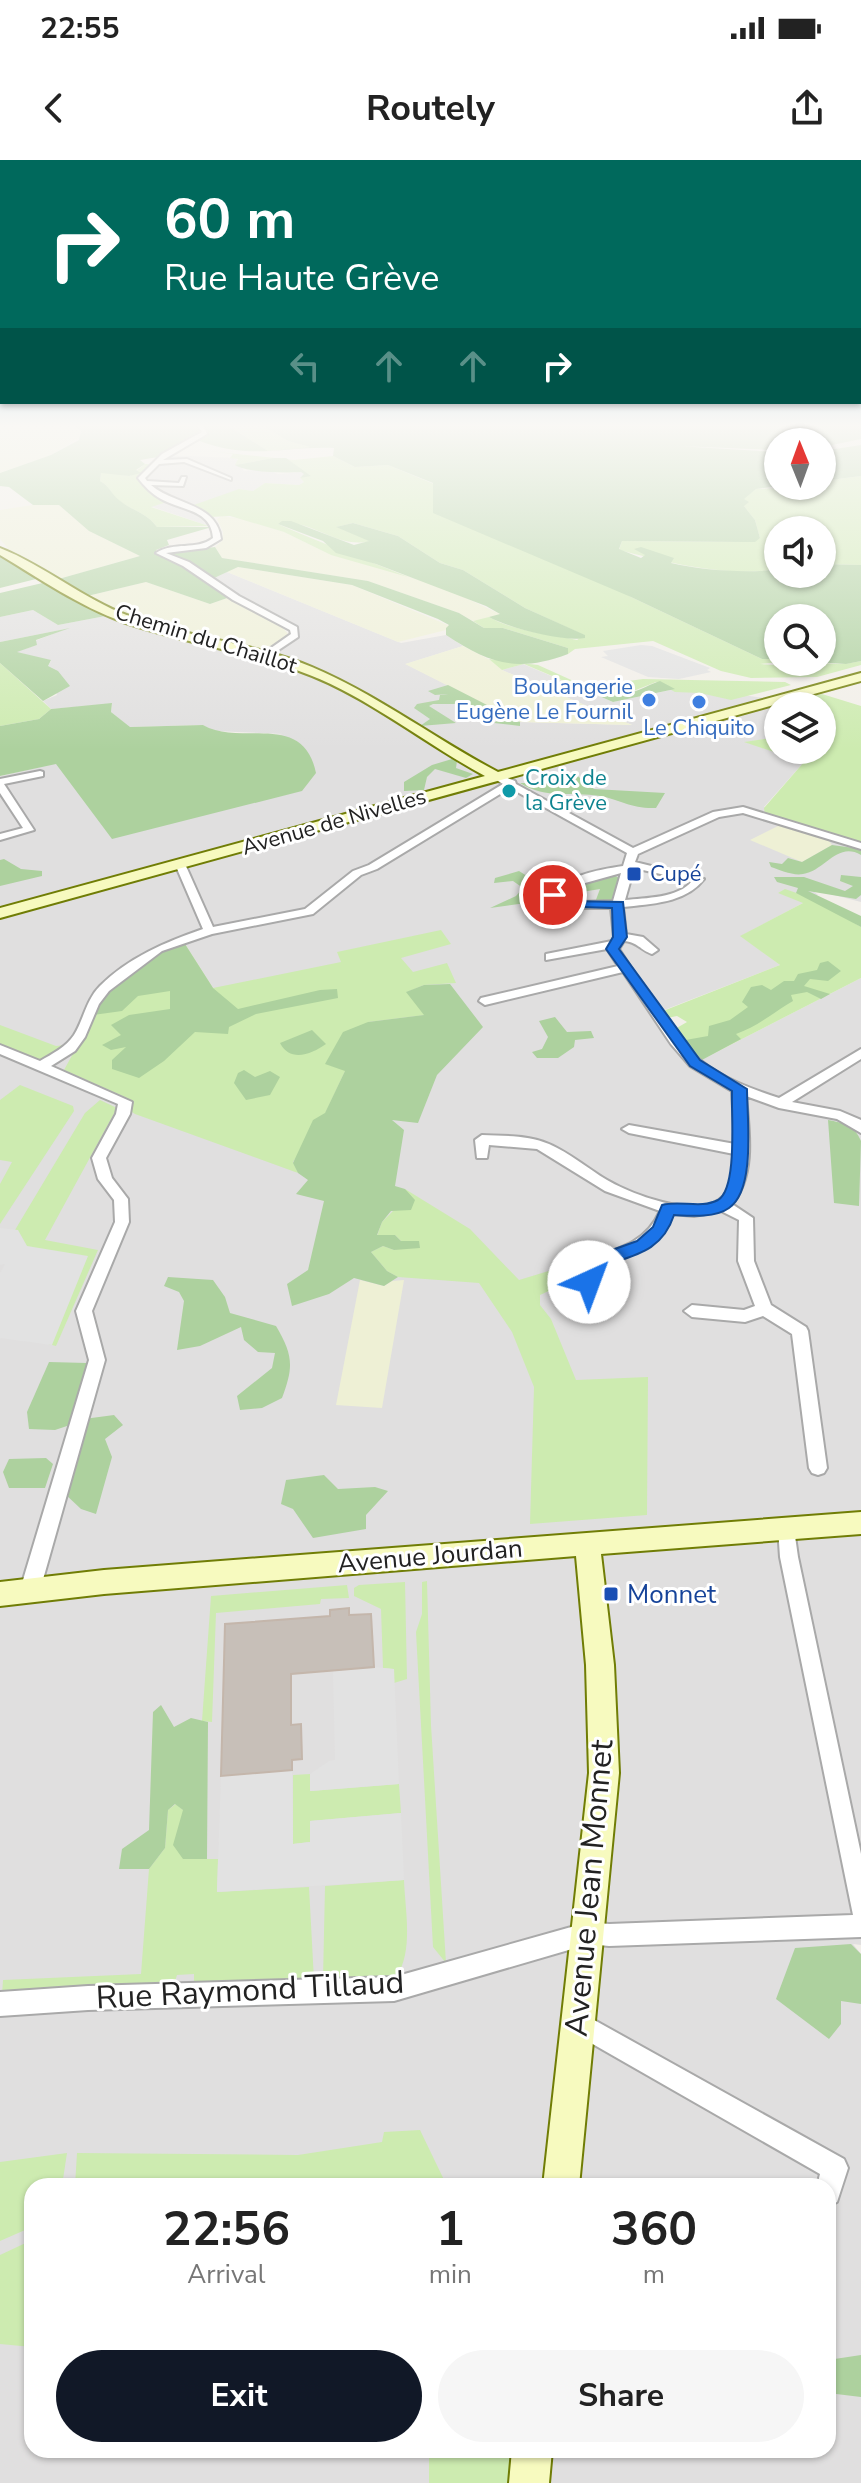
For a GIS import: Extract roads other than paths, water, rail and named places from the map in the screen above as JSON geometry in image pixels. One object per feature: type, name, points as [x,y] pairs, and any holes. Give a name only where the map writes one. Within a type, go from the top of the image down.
[{"type":"main road","name":"Chemin du Chaillot","points":[[0,551],[79,598],[126,619],[265,655],[306,669],[383,708],[443,748],[495,776]]},
{"type":"main road","name":"Avenue de Nivelles","points":[[668,729],[861,670]]},
{"type":"main road","name":"Avenue de Nivelles","points":[[0,913],[861,677]]},
{"type":"main road","name":"Avenue Jourdan","points":[[0,1594],[587,1543],[861,1523]]},
{"type":"main road","name":"Avenue Jean Monnet","points":[[562,2178],[602,1812],[604,1760],[598,1643],[587,1543]]},
{"type":"main road","points":[[529,2483],[531,2458]]},
{"type":"street","points":[[218,533],[211,544],[165,549],[161,556],[186,564],[236,598],[294,629],[295,635],[265,655]]},
{"type":"street","points":[[0,837],[29,830],[0,784],[40,774]]},
{"type":"street","points":[[495,776],[512,783],[630,862],[699,879],[690,889],[618,905],[563,905],[552,901],[559,890],[630,862],[717,814],[743,810],[861,846]]},
{"type":"street","points":[[42,1066],[70,1048],[81,1034],[93,1004],[105,988],[158,949],[209,931],[309,912],[357,873],[512,783]]},
{"type":"street","points":[[630,862],[618,905],[618,940],[613,949],[695,1063],[739,1089],[779,1104],[840,1115],[855,1122],[861,1129]]},
{"type":"street","points":[[180,864],[209,931]]},
{"type":"street","points":[[550,957],[618,940],[639,939],[652,950]]},
{"type":"street","points":[[485,1001],[624,968]]},
{"type":"street","points":[[0,1049],[125,1102],[123,1114],[99,1158],[105,1179],[121,1199],[122,1222],[84,1311],[97,1360],[30,1590]]},
{"type":"street","points":[[779,1104],[861,1053]]},
{"type":"street","points":[[482,1155],[482,1140],[540,1145],[611,1189],[668,1209],[700,1210],[722,1205],[733,1195],[739,1174],[739,1089]]},
{"type":"street","points":[[629,1129],[740,1150]]},
{"type":"street","points":[[722,1205],[746,1218],[746,1261],[764,1309],[800,1331],[818,1468]]},
{"type":"street","points":[[589,1282],[593,1263],[643,1246],[661,1231],[668,1209]]},
{"type":"street","points":[[692,1311],[745,1316],[764,1309]]},
{"type":"street","points":[[787,1528],[789,1557],[861,1908]]},
{"type":"street","name":"Rue Raymond Tillaud","points":[[0,2004],[103,1997],[394,1989],[589,1933],[609,1935],[861,1926]]},
{"type":"street","points":[[578,2023],[835,2168],[832,2178]]},
{"type":"place","name":"Boulangerie Eugène Le Fournil","points":[[649,700]]},
{"type":"place","name":"Le Chiquito","points":[[699,702]]},
{"type":"place","name":"Croix de la Grève","points":[[509,791]]},
{"type":"place","name":"Cupé","points":[[634,874]]},
{"type":"place","name":"Monnet","points":[[611,1594]]}]
